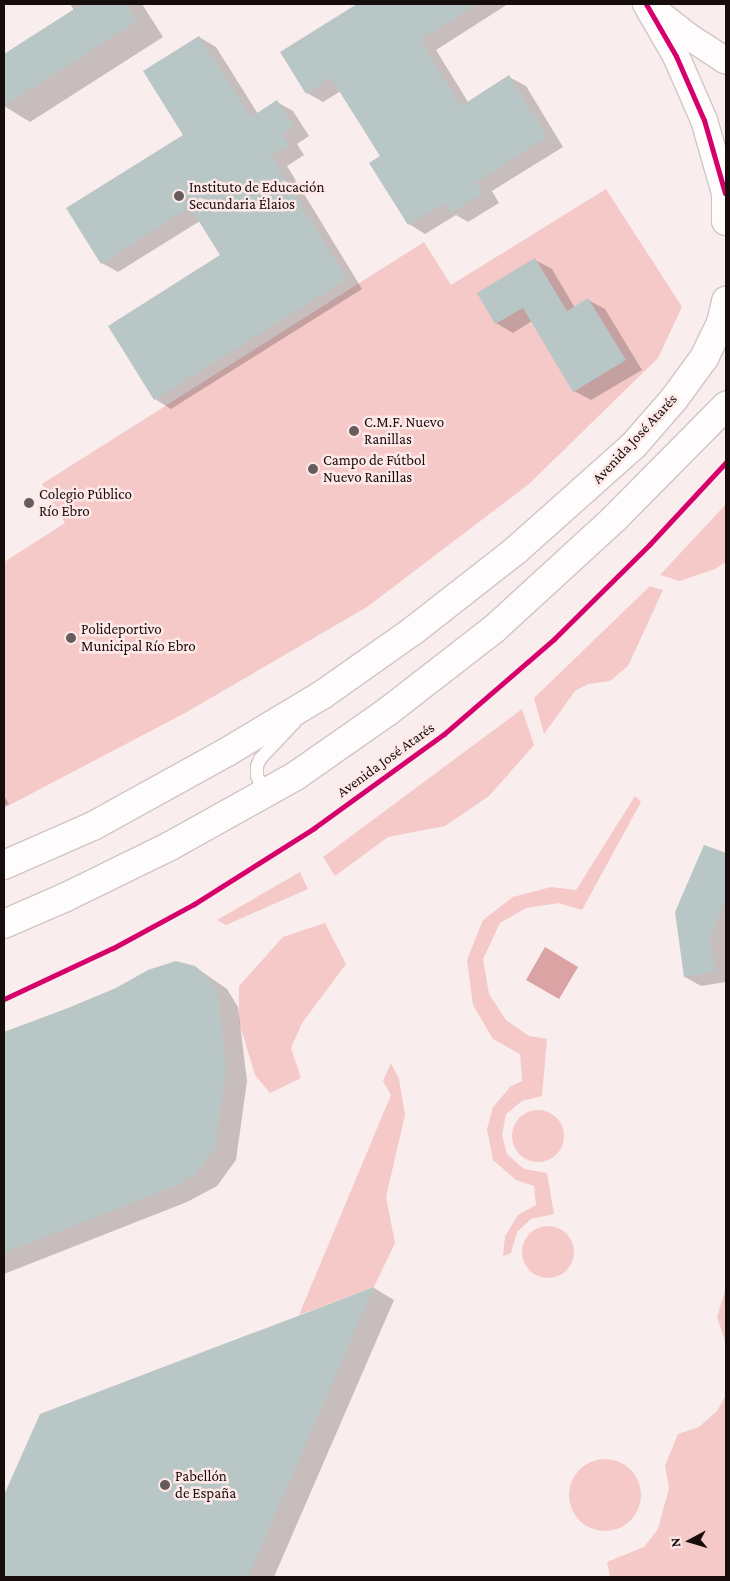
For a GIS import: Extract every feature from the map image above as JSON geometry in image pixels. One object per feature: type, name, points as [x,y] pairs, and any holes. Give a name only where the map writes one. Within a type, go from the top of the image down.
[{"type":"main road","points":[[726,190],[726,221]]},
{"type":"main road","name":"Avenida José Atarés","points":[[4,865],[93,826],[227,752],[322,695],[414,630],[516,551],[634,445],[674,399],[698,366],[721,323],[726,302]]},
{"type":"main road","points":[[4,924],[66,897],[172,845],[297,775],[387,712],[494,629],[615,518],[726,406]]},
{"type":"street","points":[[646,4],[688,36],[726,61]]},
{"type":"street","points":[[646,4],[676,56],[704,120],[726,190]]},
{"type":"lane","points":[[264,793],[257,776],[257,766],[260,759],[322,695]]},
{"type":"shaded area","name":"C.M.F. Nuevo Ranillas","points":[[606,189],[682,307],[658,358],[529,484],[367,607],[185,713],[4,808],[4,562],[65,523],[42,484],[424,242],[451,285]]},
{"type":"shaded area","points":[[726,504],[726,562],[715,569],[680,581],[660,575]]},
{"type":"shaded area","points":[[650,586],[663,590],[628,666],[610,681],[588,684],[575,691],[544,734],[534,698]]},
{"type":"shaded area","points":[[522,709],[534,745],[489,796],[445,826],[388,837],[335,876],[323,857]]},
{"type":"shaded area","points":[[635,796],[641,802],[582,910],[559,903],[526,908],[500,923],[483,959],[489,994],[506,1020],[529,1036],[547,1039],[542,1096],[522,1101],[506,1114],[502,1135],[507,1154],[524,1169],[547,1173],[554,1214],[531,1219],[517,1232],[511,1253],[503,1256],[505,1236],[518,1215],[536,1205],[534,1186],[516,1180],[493,1160],[487,1129],[493,1107],[511,1086],[522,1081],[520,1054],[493,1039],[473,1005],[467,960],[483,920],[513,897],[551,887],[576,890]]},
{"type":"shaded area","points":[[300,872],[308,889],[226,925],[217,920]]},
{"type":"shaded area","points":[[325,923],[346,964],[302,1023],[291,1048],[301,1078],[270,1093],[255,1075],[239,1022],[239,986],[283,937]]},
{"type":"shaded area","points":[[545,947],[578,967],[559,999],[526,980]]},
{"type":"shaded area","points":[[391,1063],[399,1079],[405,1115],[386,1197],[395,1243],[374,1287],[299,1315],[391,1095],[383,1081]]},
{"type":"shaded area","points":[[538,1110],[548,1112],[556,1118],[562,1126],[564,1136],[562,1146],[556,1154],[548,1160],[538,1162],[528,1160],[520,1154],[514,1146],[512,1136],[514,1126],[520,1118],[528,1112]]},
{"type":"shaded area","points":[[548,1226],[558,1228],[566,1234],[572,1242],[574,1252],[572,1262],[566,1270],[558,1276],[548,1278],[538,1276],[530,1270],[524,1262],[522,1252],[524,1242],[530,1234],[538,1228]]},
{"type":"shaded area","points":[[726,1288],[726,1344],[717,1317]]},
{"type":"shaded area","points":[[726,1395],[726,1577],[610,1577],[607,1562],[644,1547],[658,1529],[669,1488],[665,1466],[678,1434],[699,1427],[717,1411]]},
{"type":"shaded area","points":[[605,1459],[625,1465],[635,1475],[641,1495],[635,1515],[625,1525],[605,1531],[585,1525],[575,1515],[569,1495],[575,1475],[585,1465]]},
{"type":"building","points":[[82,4],[126,4],[137,21],[4,106],[4,54]]},
{"type":"building","points":[[357,4],[478,4],[420,40],[461,106],[509,75],[547,137],[476,182],[483,193],[451,213],[444,203],[408,225],[369,163],[380,156],[331,78],[306,94],[280,52]]},
{"type":"building","points":[[199,36],[251,117],[277,100],[293,127],[282,134],[289,145],[271,156],[347,279],[154,400],[108,326],[220,255],[190,207],[101,264],[66,208],[183,135],[143,71]]},
{"type":"building","points":[[535,258],[567,311],[588,298],[626,360],[573,392],[523,308],[495,324],[477,293]]},
{"type":"building","points":[[704,845],[726,853],[726,897],[710,939],[716,972],[684,977],[675,912]]},
{"type":"building","points":[[176,961],[195,966],[207,976],[218,994],[226,1069],[215,1148],[196,1174],[180,1184],[4,1253],[4,1032],[116,988],[148,970]]},
{"type":"building","points":[[374,1287],[248,1577],[4,1577],[4,1495],[40,1414]]},
{"type":"cycle path","points":[[646,4],[676,56],[704,120],[725,193]]},
{"type":"cycle path","points":[[4,999],[113,948],[194,904],[314,828],[444,734],[554,639],[649,545],[726,462]]},
{"type":"place","name":"Instituto de Educación Secundaria Élaios","points":[[179,196]]},
{"type":"place","name":"C.M.F. Nuevo Ranillas","points":[[354,431]]},
{"type":"place","name":"Campo de Fútbol Nuevo Ranillas","points":[[313,469]]},
{"type":"place","name":"Colegio Público Río Ebro","points":[[29,503]]},
{"type":"place","name":"Polideportivo Municipal Río Ebro","points":[[71,638]]},
{"type":"place","name":"Pabellón de España","points":[[165,1485]]}]
